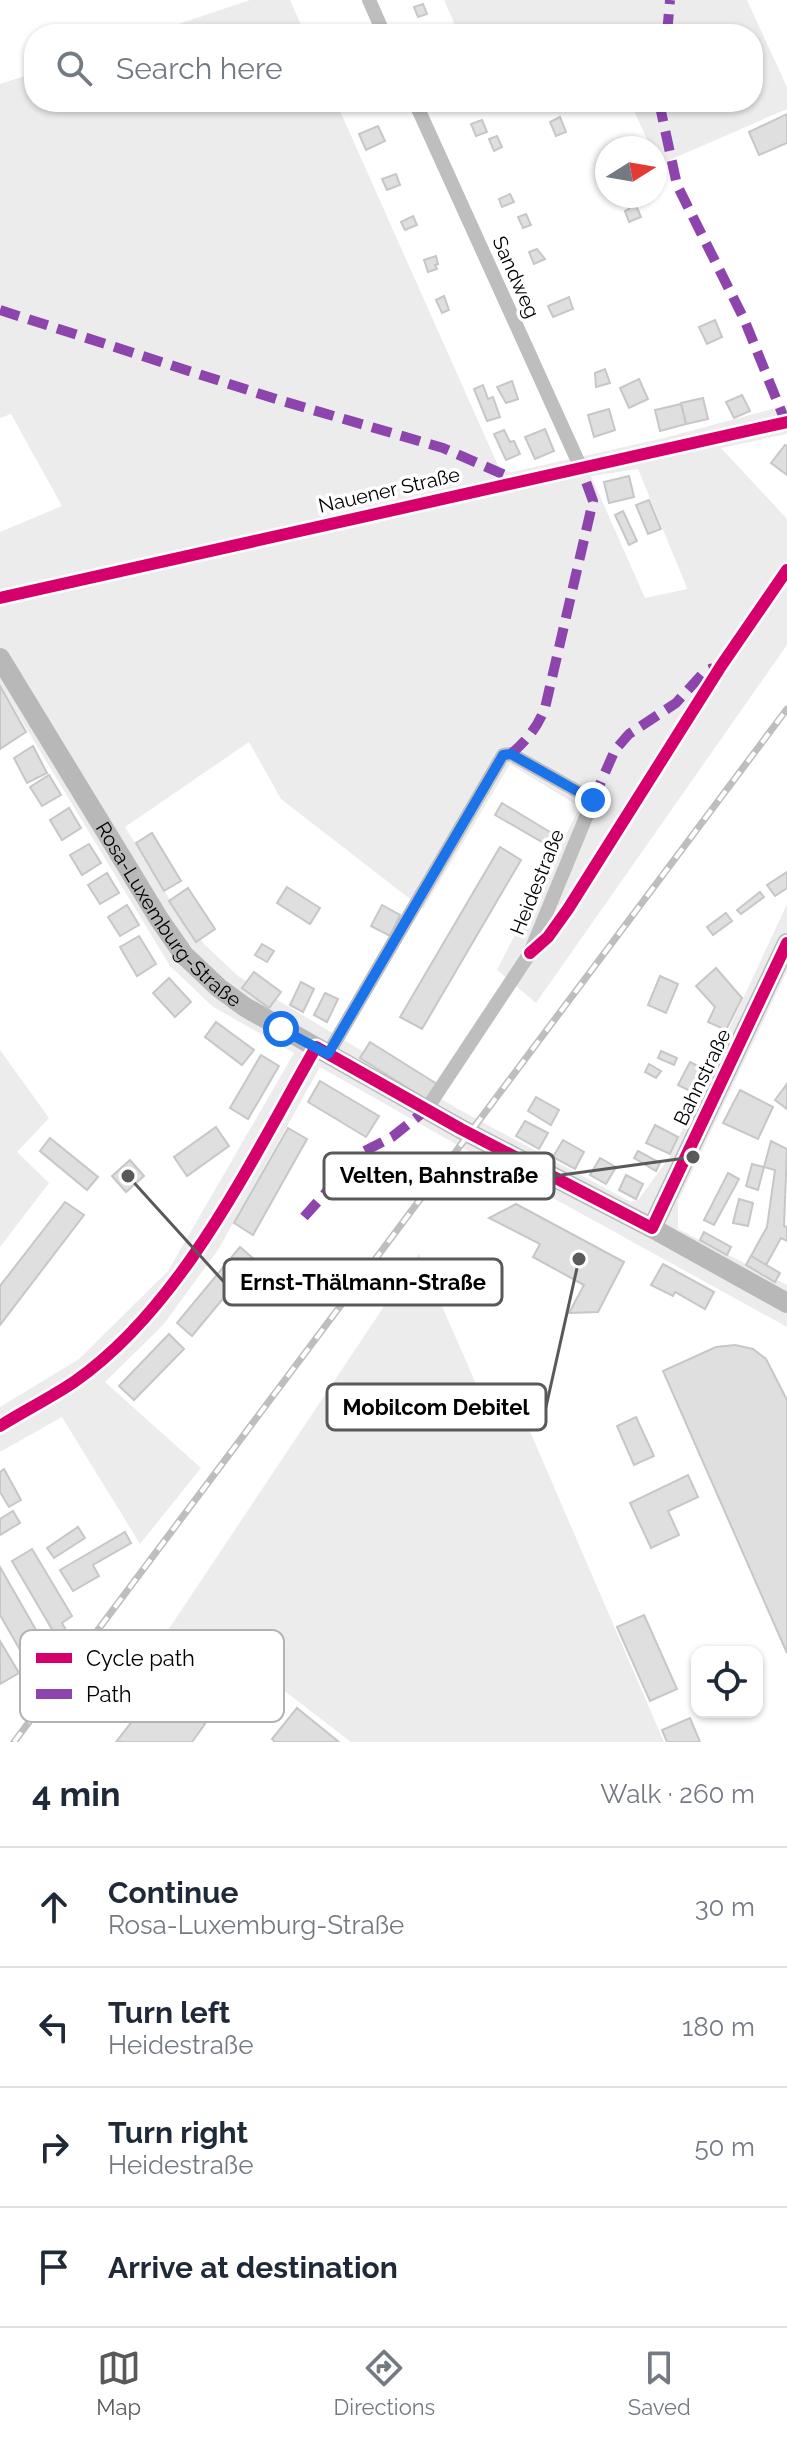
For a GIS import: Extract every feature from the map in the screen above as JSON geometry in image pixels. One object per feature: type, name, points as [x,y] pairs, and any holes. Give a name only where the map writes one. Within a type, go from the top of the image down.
[{"type":"main road","name":"Rosa-Luxemburg-Straße","points":[[0,658],[159,919],[184,955],[219,988],[245,1007],[426,1110],[652,1228],[787,1303]]},
{"type":"main road","name":"Bahnstraße","points":[[652,1228],[787,943]]},
{"type":"street","points":[[369,0],[380,24]]},
{"type":"street","name":"Sandweg","points":[[420,112],[581,468]]},
{"type":"street","name":"Nauener Straße","points":[[0,598],[787,422]]},
{"type":"street","name":"Heidestraße","points":[[322,1050],[503,755],[511,754],[593,800],[530,953],[426,1110]]},
{"type":"street","points":[[0,1426],[75,1381],[128,1334],[185,1271],[322,1050]]},
{"type":"shaded area","points":[[250,0],[290,0],[301,24],[179,24]]},
{"type":"shaded area","points":[[444,0],[747,0],[758,24],[455,24]]},
{"type":"shaded area","points":[[763,35],[787,87],[787,109],[667,161],[667,136],[646,136],[635,112],[763,112]]},
{"type":"shaded area","points":[[24,76],[24,112],[340,112],[500,470],[512,472],[660,439],[787,405],[787,434],[721,448],[787,519],[787,645],[536,1003],[497,970],[580,807],[510,764],[423,909],[281,799],[249,742],[125,827],[169,898],[205,945],[238,976],[458,1109],[631,1202],[638,1200],[669,1158],[787,904],[787,971],[678,1201],[678,1229],[787,1285],[787,1327],[320,1067],[218,1250],[163,1325],[105,1382],[201,1468],[140,1544],[62,1417],[0,1452],[0,1407],[79,1359],[168,1271],[294,1053],[212,1006],[170,966],[0,685],[0,532],[62,506],[11,414],[0,418],[0,84]],"holes":[[[638,469],[687,589],[645,598],[591,476]]]},
{"type":"shaded area","points":[[0,1050],[49,1118],[17,1152],[49,1183],[0,1247]]},
{"type":"shaded area","points":[[419,1254],[492,1420],[520,1408],[664,1742],[351,1742],[284,1691],[284,1630],[168,1630]]},
{"type":"building","points":[[423,4],[427,14],[418,17],[414,7]]},
{"type":"building","points":[[787,114],[787,143],[759,155],[749,132]]},
{"type":"building","points":[[560,117],[566,132],[556,136],[550,122]]},
{"type":"building","points":[[482,120],[487,132],[476,136],[471,124]]},
{"type":"building","points":[[378,126],[385,141],[366,150],[359,134]]},
{"type":"building","points":[[497,136],[502,147],[494,151],[489,139]]},
{"type":"building","points":[[396,174],[400,185],[387,190],[382,179]]},
{"type":"building","points":[[510,194],[514,202],[502,207],[499,199]]},
{"type":"building","points":[[637,208],[641,217],[629,222],[625,211]]},
{"type":"building","points":[[526,214],[531,225],[523,228],[518,217]]},
{"type":"building","points":[[413,216],[417,225],[405,230],[401,222]]},
{"type":"building","points":[[537,249],[545,259],[534,264],[529,252]]},
{"type":"building","points":[[436,256],[437,269],[428,272],[424,260]]},
{"type":"building","points":[[444,296],[449,310],[442,313],[436,300]]},
{"type":"building","points":[[569,297],[573,309],[553,317],[548,306]]},
{"type":"building","points":[[715,320],[722,337],[707,344],[699,327]]},
{"type":"building","points":[[605,369],[610,383],[596,387],[595,373]]},
{"type":"building","points":[[639,379],[648,399],[629,408],[620,388]]},
{"type":"building","points":[[512,381],[518,399],[506,403],[497,387]]},
{"type":"building","points":[[483,385],[488,399],[493,397],[500,417],[487,421],[474,389]]},
{"type":"building","points":[[742,395],[750,411],[734,418],[726,402]]},
{"type":"building","points":[[703,398],[708,419],[686,424],[681,403]]},
{"type":"building","points":[[681,404],[686,424],[660,431],[655,410]]},
{"type":"building","points":[[609,409],[615,430],[594,437],[588,415]]},
{"type":"building","points":[[545,429],[554,451],[535,459],[525,437]]},
{"type":"building","points":[[504,430],[520,454],[506,460],[494,434]]},
{"type":"building","points":[[787,446],[787,475],[771,463]]},
{"type":"building","points":[[629,476],[634,497],[609,503],[604,482]]},
{"type":"building","points":[[649,500],[661,529],[648,534],[636,505]]},
{"type":"building","points":[[623,511],[637,541],[629,545],[615,515]]},
{"type":"building","points":[[0,686],[26,732],[0,749]]},
{"type":"building","points":[[33,746],[47,773],[27,783],[14,758]]},
{"type":"building","points":[[49,775],[61,795],[42,806],[30,787]]},
{"type":"building","points":[[502,803],[555,835],[549,846],[495,815]]},
{"type":"building","points":[[69,808],[81,828],[62,840],[50,820]]},
{"type":"building","points":[[152,833],[181,881],[164,891],[136,843]]},
{"type":"building","points":[[89,844],[101,863],[82,875],[70,855]]},
{"type":"building","points":[[500,847],[521,860],[422,1029],[400,1017]]},
{"type":"building","points":[[787,872],[787,888],[775,896],[767,885]]},
{"type":"building","points":[[107,873],[119,893],[100,904],[88,885]]},
{"type":"building","points":[[287,887],[320,908],[310,924],[277,903]]},
{"type":"building","points":[[188,888],[215,929],[196,942],[169,901]]},
{"type":"building","points":[[760,892],[764,897],[741,914],[737,910]]},
{"type":"building","points":[[127,905],[139,925],[120,936],[108,917]]},
{"type":"building","points":[[382,905],[400,915],[390,936],[371,926]]},
{"type":"building","points":[[726,913],[732,921],[713,935],[707,927]]},
{"type":"building","points":[[139,936],[156,964],[137,976],[120,947]]},
{"type":"building","points":[[262,944],[274,951],[267,962],[255,955]]},
{"type":"building","points":[[716,968],[742,998],[726,1030],[708,1022],[715,1007],[696,986]]},
{"type":"building","points":[[254,972],[281,992],[269,1008],[242,988]]},
{"type":"building","points":[[660,976],[678,984],[666,1013],[648,1005]]},
{"type":"building","points":[[169,978],[191,1002],[175,1017],[153,993]]},
{"type":"building","points":[[301,982],[314,989],[303,1012],[290,1005]]},
{"type":"building","points":[[325,993],[338,999],[327,1022],[314,1015]]},
{"type":"building","points":[[216,1022],[254,1050],[242,1065],[205,1037]]},
{"type":"building","points":[[370,1042],[437,1084],[427,1100],[360,1058]]},
{"type":"building","points":[[661,1051],[677,1058],[674,1065],[658,1058]]},
{"type":"building","points":[[261,1055],[279,1066],[248,1119],[230,1108]]},
{"type":"building","points":[[690,1062],[706,1070],[694,1093],[678,1085]]},
{"type":"building","points":[[649,1064],[661,1071],[656,1078],[645,1072]]},
{"type":"building","points":[[320,1081],[379,1116],[366,1137],[308,1102]]},
{"type":"building","points":[[787,1084],[787,1109],[775,1100]]},
{"type":"building","points":[[740,1090],[773,1107],[758,1139],[723,1123]]},
{"type":"building","points":[[536,1097],[559,1110],[551,1125],[528,1111]]},
{"type":"building","points":[[525,1121],[548,1133],[539,1149],[516,1136]]},
{"type":"building","points":[[655,1125],[678,1137],[670,1154],[646,1143]]},
{"type":"building","points":[[216,1127],[229,1146],[187,1176],[174,1157]]},
{"type":"building","points":[[288,1128],[307,1139],[253,1235],[234,1223]]},
{"type":"building","points":[[50,1138],[98,1177],[87,1190],[40,1151]]},
{"type":"building","points":[[563,1140],[584,1152],[575,1169],[553,1157]]},
{"type":"building","points":[[771,1141],[787,1149],[784,1226],[787,1227],[787,1241],[781,1238],[766,1265],[751,1256],[767,1227],[775,1170],[764,1167]]},
{"type":"building","points":[[638,1151],[660,1163],[656,1171],[634,1158]]},
{"type":"building","points":[[600,1158],[616,1167],[606,1184],[590,1175]]},
{"type":"building","points":[[130,1160],[144,1176],[126,1192],[112,1176]]},
{"type":"building","points":[[752,1164],[764,1167],[758,1190],[746,1186]]},
{"type":"building","points":[[728,1173],[739,1179],[714,1225],[704,1220]]},
{"type":"building","points":[[626,1175],[643,1184],[636,1199],[619,1190]]},
{"type":"building","points":[[739,1199],[753,1203],[748,1226],[733,1223]]},
{"type":"building","points":[[65,1202],[84,1215],[0,1325],[0,1286]]},
{"type":"building","points":[[516,1204],[624,1262],[598,1312],[569,1313],[584,1285],[533,1257],[540,1244],[489,1218]]},
{"type":"building","points":[[704,1232],[731,1247],[727,1255],[700,1240]]},
{"type":"building","points":[[240,1247],[255,1260],[192,1336],[177,1323]]},
{"type":"building","points":[[751,1256],[780,1273],[775,1282],[746,1265]]},
{"type":"building","points":[[663,1264],[714,1292],[705,1309],[675,1292],[673,1296],[651,1285]]},
{"type":"building","points":[[169,1334],[184,1349],[134,1400],[119,1386]]},
{"type":"building","points":[[735,1345],[753,1349],[766,1359],[787,1400],[787,1653],[663,1371],[716,1347]]},
{"type":"building","points":[[636,1417],[654,1456],[634,1465],[617,1426]]},
{"type":"building","points":[[4,1469],[21,1500],[9,1507],[0,1492],[0,1472]]},
{"type":"building","points":[[688,1475],[698,1497],[668,1511],[679,1535],[651,1548],[630,1503]]},
{"type":"building","points":[[13,1511],[20,1523],[0,1535],[0,1519]]},
{"type":"building","points":[[78,1527],[85,1538],[54,1558],[47,1548]]},
{"type":"building","points":[[125,1532],[131,1543],[93,1565],[99,1576],[73,1591],[60,1570]]},
{"type":"building","points":[[32,1549],[72,1616],[62,1623],[66,1630],[52,1630],[12,1561]]},
{"type":"building","points":[[0,1567],[36,1630],[20,1630],[20,1650],[0,1615]]},
{"type":"building","points":[[644,1615],[677,1689],[650,1701],[617,1627]]},
{"type":"building","points":[[0,1641],[19,1673],[0,1684]]},
{"type":"building","points":[[297,1708],[339,1742],[275,1742],[272,1739]]},
{"type":"building","points":[[690,1718],[700,1742],[667,1742],[662,1730]]},
{"type":"building","points":[[132,1722],[205,1724],[192,1742],[116,1742]]},
{"type":"railway","points":[[98,1630],[787,709]]},
{"type":"railway","points":[[14,1742],[29,1722]]},
{"type":"marked path","points":[[668,24],[670,0]]},
{"type":"marked path","points":[[661,112],[677,185],[744,319],[786,423]]},
{"type":"marked path","points":[[0,310],[279,400],[443,448],[507,476]]},
{"type":"marked path","points":[[511,754],[531,733],[545,708],[593,501],[581,468]]},
{"type":"marked path","points":[[593,800],[615,750],[629,734],[676,703],[705,671],[713,668]]},
{"type":"marked path","points":[[304,1217],[361,1153],[392,1137],[426,1110]]},
{"type":"cycle path","points":[[0,598],[787,422]]},
{"type":"cycle path","points":[[530,953],[548,937],[568,909],[721,666],[787,570]]},
{"type":"cycle path","points":[[0,1426],[74,1382],[113,1350],[149,1313],[212,1228],[316,1047],[461,1129],[652,1228],[787,943]]},
{"type":"place","name":"Velten, Bahnstraße","points":[[693,1157]]},
{"type":"place","name":"Ernst-Thälmann-Straße","points":[[128,1176]]},
{"type":"place","name":"Mobilcom Debitel","points":[[579,1259]]},
{"type":"route","points":[[281,1029],[328,1054],[503,755],[511,754],[593,800]]}]
